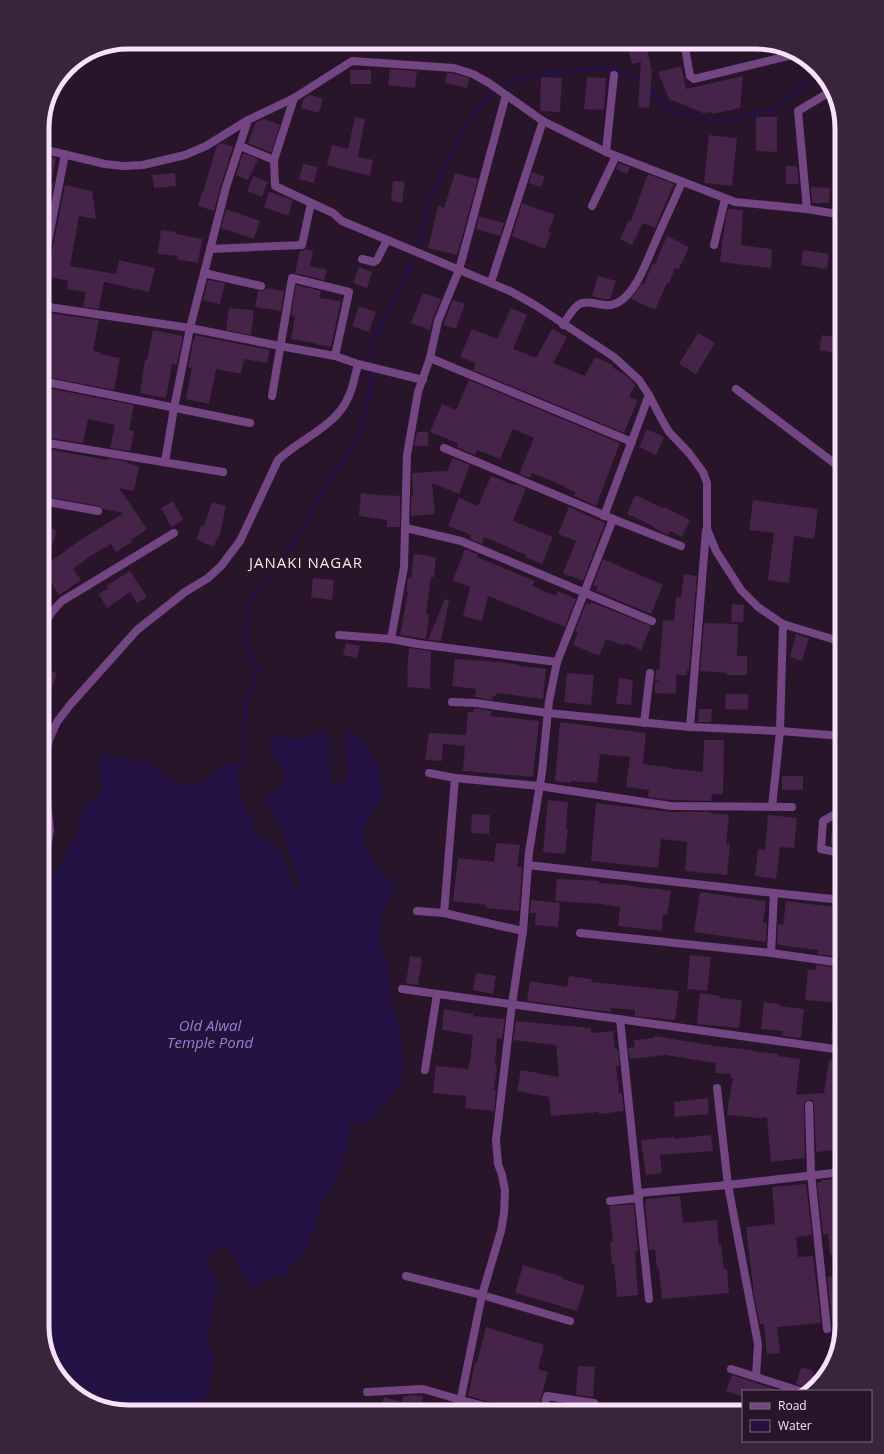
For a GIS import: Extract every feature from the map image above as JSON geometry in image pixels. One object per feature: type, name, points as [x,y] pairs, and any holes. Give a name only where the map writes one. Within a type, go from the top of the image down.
[{"type":"street","points":[[685,49],[690,76],[694,79],[788,56]]},
{"type":"street","points":[[49,151],[104,164],[123,166],[143,165],[185,155],[206,146],[248,120],[294,98],[352,61],[454,68],[473,74],[543,121],[606,152],[682,182],[735,202],[807,209],[835,214]]},
{"type":"street","points":[[606,152],[614,75]]},
{"type":"street","points":[[807,209],[798,111],[827,93]]},
{"type":"street","points":[[390,639],[404,567],[407,455],[418,392],[430,358],[438,321],[459,270],[506,95]]},
{"type":"street","points":[[294,98],[274,160],[275,186],[333,214],[342,221],[510,291],[535,305],[563,325],[614,357],[630,370],[639,380],[669,432],[689,453],[703,472],[707,483],[707,529],[690,727]]},
{"type":"street","points":[[165,462],[190,328],[226,188],[248,120]]},
{"type":"street","points":[[491,282],[543,121]]},
{"type":"street","points":[[240,146],[274,160]]},
{"type":"street","points":[[49,237],[65,154]]},
{"type":"street","points":[[592,206],[616,156]]},
{"type":"street","points":[[563,325],[576,306],[582,302],[605,306],[619,302],[626,296],[639,277],[682,182]]},
{"type":"street","points":[[714,245],[725,198]]},
{"type":"street","points":[[210,249],[302,245],[311,203]]},
{"type":"street","points":[[362,259],[374,262],[377,260],[387,240]]},
{"type":"street","points":[[204,273],[261,286]]},
{"type":"street","points":[[272,396],[292,278],[349,292],[335,356]]},
{"type":"street","points":[[49,307],[190,328],[335,356],[358,364],[422,380]]},
{"type":"street","points":[[430,358],[632,442]]},
{"type":"street","points":[[49,740],[58,722],[70,705],[137,630],[185,592],[208,578],[221,566],[240,540],[278,460],[334,418],[342,409],[348,398],[358,364]]},
{"type":"street","points":[[49,382],[250,423]]},
{"type":"street","points":[[736,389],[835,464]]},
{"type":"street","points":[[604,516],[649,395]]},
{"type":"street","points":[[49,443],[223,472]]},
{"type":"street","points":[[444,448],[604,516],[681,546]]},
{"type":"street","points":[[49,502],[98,511]]},
{"type":"street","points":[[460,1405],[482,1295],[501,1231],[504,1213],[505,1190],[498,1164],[496,1140],[512,1004],[523,931],[528,865],[542,772],[548,713],[557,662],[613,519]]},
{"type":"street","points":[[406,528],[461,541],[652,621]]},
{"type":"street","points":[[707,529],[716,551],[741,590],[758,607],[783,624],[835,640]]},
{"type":"street","points":[[49,616],[62,602],[174,533]]},
{"type":"street","points":[[772,807],[780,730],[783,624]]},
{"type":"street","points":[[339,635],[390,639],[557,662]]},
{"type":"street","points":[[644,723],[650,673]]},
{"type":"street","points":[[452,702],[476,703],[548,713],[644,723],[690,727],[780,730],[835,735]]},
{"type":"street","points":[[429,773],[455,778],[539,786],[671,806],[792,807]]},
{"type":"street","points":[[444,913],[455,778]]},
{"type":"street","points":[[835,814],[823,821],[821,849],[835,852]]},
{"type":"street","points":[[49,824],[49,836]]},
{"type":"street","points":[[528,865],[835,899]]},
{"type":"street","points":[[771,953],[774,893]]},
{"type":"street","points":[[417,911],[444,913],[523,931]]},
{"type":"street","points":[[580,933],[771,953],[835,962]]},
{"type":"street","points":[[402,989],[835,1049]]},
{"type":"street","points":[[425,1070],[437,994]]},
{"type":"street","points":[[620,1019],[649,1299]]},
{"type":"street","points":[[717,1088],[728,1185],[758,1344],[756,1377]]},
{"type":"street","points":[[809,1105],[812,1174],[827,1329]]},
{"type":"street","points":[[610,1201],[812,1174],[835,1172]]},
{"type":"street","points":[[406,1276],[482,1295],[570,1320]]},
{"type":"street","points":[[731,1369],[797,1390]]},
{"type":"street","points":[[367,1392],[423,1389],[481,1405]]},
{"type":"street","points":[[545,1405],[547,1396],[594,1403]]},
{"type":"water","name":"Old Alwal Temple Pond","points":[[325,731],[328,737],[330,778],[331,783],[333,784],[340,784],[348,777],[345,747],[346,732],[351,731],[364,743],[379,766],[383,797],[363,829],[363,840],[377,871],[393,880],[395,884],[381,919],[380,945],[389,969],[391,1007],[398,1023],[401,1037],[403,1065],[401,1082],[375,1116],[363,1123],[351,1124],[349,1129],[350,1138],[341,1167],[321,1206],[307,1250],[293,1263],[287,1273],[269,1278],[258,1286],[250,1285],[230,1250],[222,1246],[210,1254],[208,1263],[213,1274],[218,1279],[218,1285],[208,1336],[209,1346],[214,1356],[209,1390],[202,1405],[122,1405],[102,1401],[84,1392],[62,1370],[53,1352],[50,1337],[49,878],[61,863],[77,831],[84,808],[90,801],[102,794],[99,762],[101,754],[106,751],[110,762],[117,757],[146,762],[175,783],[190,785],[202,783],[210,778],[218,768],[230,762],[239,766],[239,791],[245,808],[251,816],[254,830],[258,835],[269,841],[280,850],[289,872],[293,890],[295,891],[299,889],[293,864],[281,830],[273,814],[264,804],[269,796],[284,785],[280,763],[270,751],[272,738],[282,736],[293,739],[307,738]]},
{"type":"building","points":[[629,49],[647,49],[652,73],[649,108],[638,107],[641,62],[632,64]]},
{"type":"building","points":[[681,66],[686,89],[743,76],[740,108],[713,114],[712,112],[703,113],[669,99],[658,72]]},
{"type":"building","points":[[390,69],[417,71],[415,88],[388,85]]},
{"type":"building","points":[[350,70],[371,70],[371,84],[350,84]]},
{"type":"building","points":[[447,73],[453,73],[469,78],[467,88],[445,83]]},
{"type":"building","points":[[541,77],[562,78],[560,112],[540,111]]},
{"type":"building","points":[[587,77],[606,78],[604,110],[584,109]]},
{"type":"building","points":[[309,95],[323,98],[319,113],[301,108],[304,98]]},
{"type":"building","points":[[355,117],[365,119],[358,157],[373,160],[370,176],[327,165],[332,145],[348,149]]},
{"type":"building","points":[[756,117],[777,117],[777,152],[756,151]]},
{"type":"building","points":[[264,119],[280,125],[271,153],[248,143],[256,122]]},
{"type":"building","points":[[709,135],[737,138],[732,186],[704,183]]},
{"type":"building","points":[[222,143],[233,147],[214,211],[198,206],[217,145]]},
{"type":"building","points":[[243,153],[258,159],[248,180],[236,175]]},
{"type":"building","points":[[49,156],[56,158],[51,183],[54,183],[49,208]]},
{"type":"building","points":[[619,163],[630,167],[627,174],[616,169]]},
{"type":"building","points":[[303,164],[318,167],[314,183],[299,179]]},
{"type":"building","points":[[786,166],[797,166],[799,184],[786,184]]},
{"type":"building","points":[[532,172],[545,177],[541,187],[529,183]]},
{"type":"building","points":[[175,173],[176,186],[154,188],[152,175]]},
{"type":"building","points":[[455,173],[478,179],[457,255],[428,248],[438,206],[444,208]]},
{"type":"building","points":[[648,174],[674,184],[655,228],[643,223],[632,245],[620,239],[629,220],[631,221]]},
{"type":"building","points":[[253,176],[268,182],[262,197],[247,191]]},
{"type":"building","points":[[393,181],[405,182],[402,203],[391,201]]},
{"type":"building","points":[[65,185],[92,191],[96,219],[79,216],[70,266],[116,274],[119,260],[155,268],[149,292],[104,282],[99,309],[83,307],[86,292],[67,289],[68,281],[49,276],[49,266]]},
{"type":"building","points":[[811,187],[830,188],[829,203],[812,203]]},
{"type":"building","points":[[269,192],[293,200],[288,216],[264,207]]},
{"type":"building","points":[[522,203],[555,215],[548,232],[551,233],[545,249],[512,236]]},
{"type":"building","points":[[226,209],[260,221],[254,239],[221,228]]},
{"type":"building","points":[[728,209],[743,210],[741,245],[772,249],[771,268],[720,262]]},
{"type":"building","points":[[479,216],[504,223],[500,236],[476,229]]},
{"type":"building","points":[[161,230],[176,232],[176,234],[202,239],[198,263],[177,259],[178,256],[158,254]]},
{"type":"building","points":[[667,236],[689,247],[679,269],[675,268],[655,310],[631,299],[642,283],[644,284],[653,263],[655,264]]},
{"type":"building","points":[[306,249],[313,251],[310,266],[327,270],[324,280],[295,273],[300,251]]},
{"type":"building","points":[[803,250],[829,254],[827,269],[801,265]]},
{"type":"building","points":[[359,267],[372,272],[367,288],[353,283]]},
{"type":"building","points":[[598,276],[616,281],[610,299],[592,296]]},
{"type":"building","points":[[208,280],[225,283],[220,304],[203,300]]},
{"type":"building","points":[[296,285],[321,291],[319,298],[341,301],[331,347],[291,339],[295,316],[291,315]]},
{"type":"building","points":[[266,288],[284,291],[281,311],[255,307],[258,291],[263,291]]},
{"type":"building","points":[[423,293],[441,299],[430,330],[411,323]]},
{"type":"building","points":[[453,300],[465,304],[456,329],[443,325]]},
{"type":"building","points":[[359,306],[376,312],[369,332],[352,326]]},
{"type":"building","points":[[229,308],[254,310],[251,335],[226,330]]},
{"type":"building","points":[[511,308],[527,315],[513,349],[536,358],[552,329],[567,337],[553,363],[585,376],[595,357],[613,365],[612,367],[624,374],[635,384],[629,397],[638,400],[624,433],[473,370],[476,363],[460,357],[472,329],[497,339]]},
{"type":"building","points":[[49,313],[99,320],[93,351],[120,358],[114,390],[49,377]]},
{"type":"building","points":[[153,330],[183,336],[177,365],[172,364],[166,398],[140,393],[145,360],[147,360]]},
{"type":"building","points":[[698,333],[715,343],[696,374],[679,364]]},
{"type":"building","points":[[195,335],[270,350],[267,363],[244,359],[241,374],[216,369],[209,404],[186,399],[192,368],[188,367]]},
{"type":"building","points":[[822,335],[835,337],[835,353],[819,350]]},
{"type":"building","points":[[469,380],[620,443],[596,506],[574,496],[575,492],[561,485],[532,473],[530,478],[519,474],[534,438],[513,429],[500,459],[477,450],[475,455],[457,447],[458,443],[430,432],[442,404],[456,410]]},
{"type":"building","points":[[49,388],[134,405],[129,430],[134,431],[130,451],[110,448],[115,425],[88,419],[83,443],[49,438]]},
{"type":"building","points":[[647,429],[664,437],[656,455],[639,447]]},
{"type":"building","points":[[417,432],[428,432],[428,446],[414,446]]},
{"type":"building","points":[[49,449],[107,460],[108,458],[139,466],[134,491],[119,488],[147,529],[131,540],[132,542],[116,552],[111,544],[92,555],[73,569],[81,580],[59,595],[49,579],[49,563],[80,540],[124,513],[103,509],[99,506],[49,497]]},
{"type":"building","points":[[453,458],[470,465],[459,494],[432,483],[435,514],[411,516],[411,496],[413,496],[412,473],[447,471]]},
{"type":"building","points":[[491,476],[526,488],[513,521],[553,537],[542,564],[525,557],[526,555],[484,537],[482,544],[470,539],[471,535],[448,526],[459,498],[478,506]]},
{"type":"building","points":[[361,493],[400,496],[400,527],[387,527],[387,520],[359,516]]},
{"type":"building","points":[[635,495],[690,520],[682,537],[670,531],[668,535],[627,514]]},
{"type":"building","points":[[753,500],[818,509],[814,539],[794,536],[789,583],[768,580],[774,533],[749,530]]},
{"type":"building","points":[[173,501],[183,520],[171,527],[161,508]]},
{"type":"building","points":[[212,502],[226,506],[220,534],[213,547],[196,539],[202,525],[204,526]]},
{"type":"building","points":[[569,507],[605,523],[583,581],[563,573],[576,541],[558,534]]},
{"type":"building","points":[[49,527],[57,530],[49,552]]},
{"type":"building","points":[[465,549],[477,554],[477,557],[535,581],[532,586],[556,596],[558,591],[576,599],[565,627],[488,596],[482,621],[463,616],[470,587],[453,580]]},
{"type":"building","points":[[414,554],[436,557],[434,577],[431,577],[426,614],[429,615],[426,639],[400,635],[408,593],[406,592],[408,578],[411,578]]},
{"type":"building","points":[[603,559],[663,585],[651,614],[596,591],[598,587],[593,585]]},
{"type":"building","points":[[130,571],[147,597],[137,603],[130,592],[107,608],[99,594],[108,588],[106,586]]},
{"type":"building","points":[[684,574],[697,576],[689,670],[687,670],[687,675],[676,675],[676,694],[655,693],[655,682],[661,682],[655,680],[656,670],[659,670],[663,620],[674,621],[676,597],[681,598]]},
{"type":"building","points":[[313,578],[334,580],[332,600],[311,597]]},
{"type":"building","points":[[445,599],[449,600],[441,641],[428,640]]},
{"type":"building","points":[[591,602],[651,626],[641,650],[625,643],[624,646],[606,639],[599,656],[573,645],[578,632],[575,631],[586,603],[590,605]]},
{"type":"building","points":[[732,604],[744,605],[743,622],[731,622]]},
{"type":"building","points":[[704,623],[738,624],[737,656],[747,656],[747,675],[727,675],[727,673],[700,671]]},
{"type":"building","points":[[796,634],[809,638],[802,661],[790,657]]},
{"type":"building","points":[[346,643],[360,646],[357,658],[343,655]]},
{"type":"building","points":[[409,648],[431,651],[430,689],[407,687]]},
{"type":"building","points":[[455,659],[500,662],[546,669],[543,699],[497,693],[496,696],[493,696],[492,700],[475,697],[476,689],[452,686]]},
{"type":"building","points":[[49,670],[57,673],[49,697]]},
{"type":"building","points":[[567,673],[594,675],[591,705],[564,702]]},
{"type":"building","points":[[619,678],[633,680],[631,705],[616,704]]},
{"type":"building","points":[[726,694],[748,694],[748,710],[725,709]]},
{"type":"building","points":[[474,708],[491,711],[490,716],[539,721],[533,777],[463,771],[465,746],[443,744],[442,761],[425,760],[429,733],[466,735],[468,712],[473,712]]},
{"type":"building","points":[[699,709],[712,709],[711,722],[698,722]]},
{"type":"building","points":[[560,722],[646,733],[643,764],[703,772],[704,740],[724,740],[723,794],[712,794],[711,801],[671,800],[648,797],[649,790],[626,787],[630,757],[600,754],[597,783],[571,781],[571,783],[555,781]]},
{"type":"building","points":[[782,776],[803,776],[803,790],[782,790]]},
{"type":"building","points":[[548,800],[568,802],[566,829],[568,829],[565,854],[543,852]]},
{"type":"building","points":[[596,803],[671,812],[710,812],[729,815],[726,844],[730,844],[727,875],[685,871],[687,842],[661,839],[658,868],[591,861]]},
{"type":"building","points":[[472,814],[490,815],[489,834],[471,833]]},
{"type":"building","points":[[768,815],[797,818],[794,848],[780,847],[776,879],[755,876],[758,849],[765,850]]},
{"type":"building","points":[[831,834],[835,834],[835,846],[831,845]]},
{"type":"building","points":[[496,843],[520,845],[517,867],[522,867],[519,911],[486,908],[487,905],[453,901],[458,858],[494,862]]},
{"type":"building","points":[[557,879],[599,881],[598,883],[671,891],[667,915],[663,914],[662,931],[618,926],[620,907],[601,904],[555,901]]},
{"type":"building","points":[[700,892],[766,901],[763,922],[767,923],[766,942],[694,932]]},
{"type":"building","points":[[531,900],[560,903],[558,927],[535,925],[536,913],[530,913]]},
{"type":"building","points":[[786,901],[835,907],[835,956],[818,954],[818,950],[777,944],[778,924],[783,925]]},
{"type":"building","points":[[690,955],[711,957],[707,991],[687,989]]},
{"type":"building","points":[[410,956],[422,958],[418,985],[406,983]]},
{"type":"building","points":[[816,965],[835,967],[835,1003],[805,1000],[808,969],[816,970]]},
{"type":"building","points":[[476,973],[496,976],[493,994],[473,990]]},
{"type":"building","points":[[569,976],[592,979],[591,982],[679,991],[675,1020],[635,1016],[635,1010],[611,1008],[610,1012],[527,1001],[530,981],[567,987]]},
{"type":"building","points":[[700,993],[720,996],[720,998],[742,1000],[739,1028],[697,1024]]},
{"type":"building","points":[[764,1002],[804,1009],[801,1038],[782,1036],[783,1031],[761,1029]]},
{"type":"building","points":[[835,1006],[835,1038],[831,1038]]},
{"type":"building","points":[[444,1009],[473,1014],[473,1016],[505,1019],[502,1039],[497,1038],[494,1111],[465,1108],[466,1096],[433,1093],[436,1066],[468,1069],[470,1063],[473,1035],[442,1030]]},
{"type":"building","points":[[516,1021],[591,1028],[591,1033],[613,1031],[615,1049],[618,1049],[619,1066],[616,1066],[619,1093],[622,1093],[624,1111],[599,1114],[599,1112],[551,1116],[549,1097],[517,1091],[521,1070],[559,1077],[556,1045],[513,1040]]},
{"type":"building","points":[[654,1036],[715,1046],[753,1050],[800,1059],[796,1095],[824,1093],[829,1060],[835,1061],[835,1150],[816,1152],[814,1105],[812,1100],[808,1100],[804,1102],[805,1158],[771,1162],[767,1117],[759,1118],[727,1115],[733,1078],[730,1077],[731,1074],[715,1073],[716,1063],[665,1055],[630,1059],[628,1048],[635,1047],[634,1040],[654,1038]]},
{"type":"building","points":[[708,1098],[709,1114],[675,1117],[674,1102]]},
{"type":"building","points":[[711,1135],[713,1151],[660,1155],[662,1173],[646,1175],[641,1140],[674,1137],[674,1139]]},
{"type":"building","points":[[835,1179],[835,1322],[832,1322],[827,1277],[834,1276],[828,1234],[823,1234],[817,1183],[822,1182],[821,1180]]},
{"type":"building","points":[[806,1184],[812,1235],[796,1237],[798,1257],[813,1256],[821,1323],[777,1327],[780,1353],[767,1354],[764,1324],[760,1324],[754,1295],[746,1227],[775,1224],[772,1187]]},
{"type":"building","points":[[680,1196],[683,1223],[717,1220],[719,1245],[721,1244],[724,1269],[727,1269],[729,1293],[662,1299],[655,1249],[649,1250],[645,1202],[647,1202],[646,1199]]},
{"type":"building","points":[[634,1204],[638,1251],[635,1251],[638,1295],[617,1297],[610,1242],[613,1242],[609,1206]]},
{"type":"building","points":[[523,1265],[563,1277],[563,1279],[585,1286],[577,1311],[515,1293]]},
{"type":"building","points":[[486,1327],[544,1345],[538,1369],[548,1372],[539,1405],[500,1405],[468,1396],[475,1362],[477,1362]]},
{"type":"building","points":[[578,1366],[595,1367],[593,1397],[576,1395]]},
{"type":"building","points":[[801,1367],[814,1371],[811,1382],[804,1388],[796,1384]]},
{"type":"building","points":[[732,1375],[775,1389],[742,1390],[742,1397],[726,1391]]},
{"type":"building","points":[[414,1395],[423,1397],[421,1405],[382,1405],[384,1397],[402,1402],[404,1396]]},
{"type":"waterway","points":[[420,242],[428,205],[464,128],[496,88],[520,79],[558,72],[610,68],[632,76],[651,90],[669,111],[712,120],[738,118],[774,108],[805,85],[813,74]]},
{"type":"waterway","points":[[245,763],[243,743],[246,702],[258,670],[246,644],[248,603],[271,575],[305,525],[323,490],[359,436],[372,385],[372,343],[412,262]]},
{"type":"district","name":"JANAKI NAGAR","points":[[306,563]]}]
